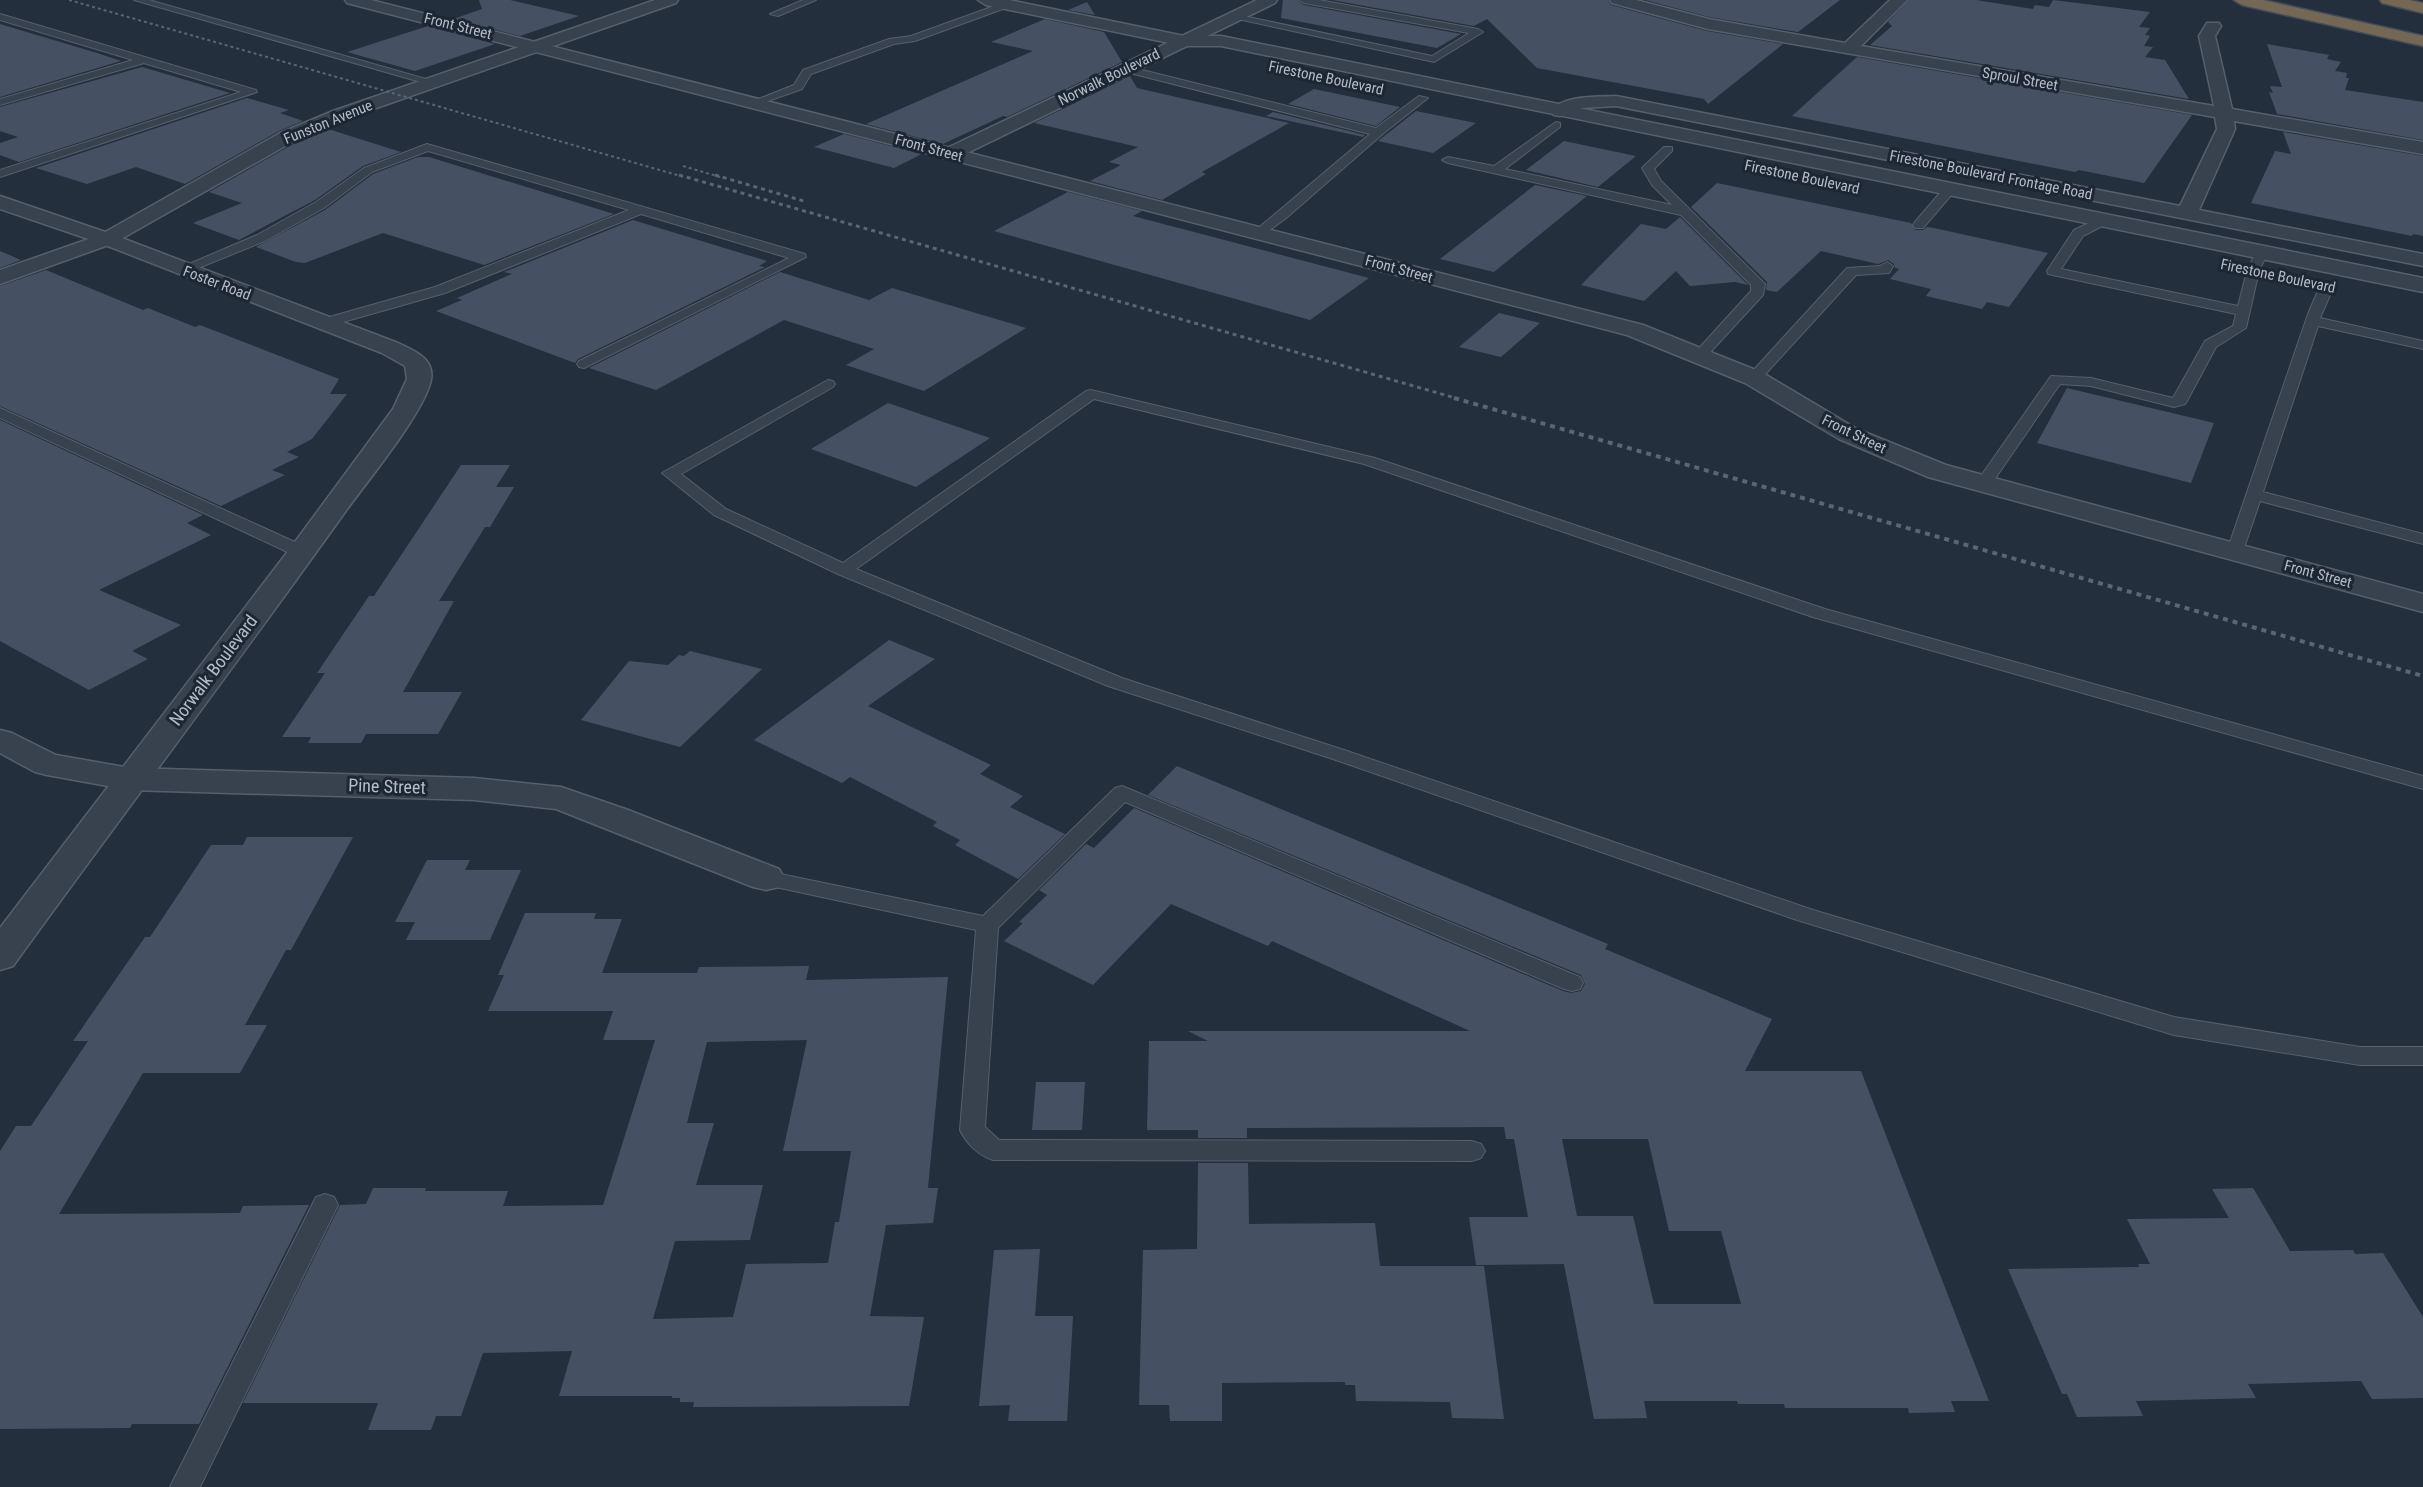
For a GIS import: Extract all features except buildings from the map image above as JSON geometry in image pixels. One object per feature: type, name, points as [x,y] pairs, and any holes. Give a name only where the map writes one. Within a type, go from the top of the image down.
[{"type":"highway","points":[[2242,0],[2423,41]]},
{"type":"highway","points":[[2382,4],[2423,8]]},
{"type":"highway","points":[[2382,4],[2423,18]]},
{"type":"street","name":"Front Street","points":[[353,0],[536,45],[1635,330],[1754,378],[1848,434],[1937,471],[2423,603]]},
{"type":"street","name":"Funston Avenue","points":[[0,277],[107,239],[287,137],[339,115],[670,0]]},
{"type":"street","name":"Firestone Boulevard","points":[[986,0],[1184,41],[1221,41],[1558,118],[1943,197],[2078,233],[2160,251]]},
{"type":"street","name":"Norwalk Boulevard","points":[[950,154],[1269,0]]},
{"type":"street","name":"Sproul Street","points":[[1618,0],[1708,24],[2423,148]]},
{"type":"street","points":[[1848,49],[1899,0]]},
{"type":"street","points":[[2187,213],[2226,129],[2207,36],[2213,26]]},
{"type":"street","name":"Firestone Boulevard","points":[[1184,41],[1201,51],[1423,98],[1558,118],[1668,149],[1943,197],[2104,220],[2258,262],[2327,286],[2423,307]]},
{"type":"street","name":"Firestone Boulevard Frontage Road","points":[[1558,118],[1580,103],[1616,101],[2423,260]]},
{"type":"street","name":"Foster Road","points":[[0,202],[107,239],[181,270],[390,348],[416,362],[419,379]]},
{"type":"street","name":"Firestone Boulevard","points":[[2230,266],[2258,262],[2423,285]]},
{"type":"street","name":"Norwalk Boulevard","points":[[0,956],[130,779],[302,552],[405,410],[419,379]]},
{"type":"street","name":"Pine Street","points":[[0,740],[47,764],[130,779],[474,789],[561,798],[766,878]]},
{"type":"lane","points":[[139,0],[435,83]]},
{"type":"lane","points":[[775,14],[810,0]]},
{"type":"lane","points":[[1234,18],[1434,58],[1478,32],[1304,0]]},
{"type":"lane","points":[[756,102],[798,87],[807,72],[892,41],[912,39],[1008,4]]},
{"type":"lane","points":[[0,17],[252,92],[0,174]]},
{"type":"lane","points":[[0,102],[144,60]]},
{"type":"lane","points":[[1126,69],[1377,132]]},
{"type":"lane","points":[[1260,233],[1377,132],[1423,98]]},
{"type":"lane","points":[[1496,170],[1558,118]]},
{"type":"lane","points":[[181,270],[261,238],[320,205],[368,171],[427,147],[800,257],[584,364]]},
{"type":"lane","points":[[1668,149],[1648,168],[1656,183],[1758,284],[1758,292],[1699,356]]},
{"type":"lane","points":[[1448,160],[1685,212]]},
{"type":"lane","points":[[1919,225],[1943,197]]},
{"type":"lane","points":[[324,323],[440,290],[640,210]]},
{"type":"lane","points":[[2104,220],[2078,233],[2053,271],[2242,311]]},
{"type":"lane","points":[[1984,483],[2056,379],[2091,382],[2174,402],[2180,401],[2210,344],[2239,328],[2242,311],[2258,262]]},
{"type":"lane","points":[[1754,378],[1852,271],[1884,270],[1887,266]]},
{"type":"lane","points":[[2235,551],[2327,286]]},
{"type":"lane","points":[[2313,321],[2423,345]]},
{"type":"lane","points":[[828,384],[670,473],[720,512],[844,570],[1115,682],[1340,754],[1805,915],[2174,1026],[2360,1056],[2423,1056]]},
{"type":"lane","points":[[844,570],[1091,394],[1369,461],[1819,613],[2423,783]]},
{"type":"lane","points":[[0,412],[302,552]]},
{"type":"lane","points":[[2254,495],[2423,539]]},
{"type":"lane","points":[[1472,1152],[993,1150],[972,1130],[987,925],[1122,793],[1572,982]]},
{"type":"lane","points":[[766,878],[987,925]]},
{"type":"lane","points":[[185,1487],[325,1205]]},
{"type":"railway","points":[[69,0],[684,177]]},
{"type":"railway","points":[[683,166],[720,177]]},
{"type":"railway","points":[[679,175],[1459,399]]},
{"type":"railway","points":[[715,175],[807,202]]},
{"type":"railway","points":[[1454,398],[2423,676]]}]
